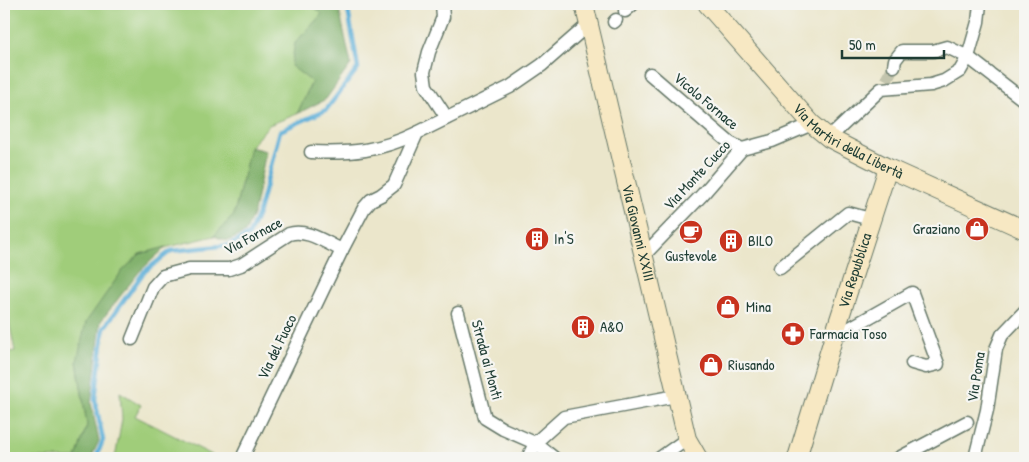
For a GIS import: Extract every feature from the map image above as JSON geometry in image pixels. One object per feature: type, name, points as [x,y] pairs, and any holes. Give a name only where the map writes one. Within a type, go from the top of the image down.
[{"type":"main road","name":"Via Giovanni XXIII","points":[[584,4],[676,396],[687,439],[698,458]]},
{"type":"main road","name":"Via Martiri della Libertà","points":[[707,4],[812,124],[829,138],[888,168],[1025,230]]},
{"type":"main road","name":"Via Repubblica","points":[[797,458],[870,219],[888,168]]},
{"type":"street","points":[[442,4],[443,17],[429,52],[424,72],[426,86],[447,118]]},
{"type":"street","points":[[829,138],[884,85],[931,85],[944,81],[960,71],[968,57],[978,22],[980,4]]},
{"type":"street","points":[[310,152],[342,154],[369,150],[404,139],[510,87],[542,66],[588,24]]},
{"type":"street","points":[[894,66],[895,60],[902,52],[933,51],[947,47],[968,57],[1025,101]]},
{"type":"street","name":"Vicolo Fornace","points":[[650,74],[724,138],[742,149]]},
{"type":"street","name":"Via Monte Cucco","points":[[644,255],[702,195],[742,149],[772,141],[812,124]]},
{"type":"street","points":[[342,250],[364,208],[371,200],[394,185],[416,133]]},
{"type":"street","points":[[780,268],[848,213],[870,219]]},
{"type":"street","name":"Via Fornace","points":[[132,339],[153,287],[163,276],[189,269],[229,269],[241,265],[289,234],[296,232],[306,234],[342,250]]},
{"type":"street","name":"Via del Fuoco","points":[[243,458],[342,250]]},
{"type":"street","points":[[834,337],[912,293],[938,364],[926,367],[912,363]]},
{"type":"street","name":"Via Poma","points":[[975,458],[987,410],[996,349],[1002,335],[1025,311]]},
{"type":"street","name":"Strada ai Monti","points":[[458,313],[485,418],[503,429],[535,443],[554,458]]},
{"type":"street","points":[[528,458],[535,443],[564,417],[676,396]]},
{"type":"street","points":[[899,458],[967,422]]},
{"type":"street","points":[[660,458],[687,439]]},
{"type":"green space","points":[[4,4],[311,4],[323,14],[295,44],[312,81],[297,114],[269,125],[250,147],[234,215],[214,236],[139,254],[77,361],[87,425],[76,458],[4,458],[4,353],[15,351],[4,297]]},
{"type":"green space","points":[[311,4],[338,4],[351,64],[326,99],[297,114],[312,82],[291,66],[295,43],[322,14]]},
{"type":"green space","points":[[250,147],[266,151],[254,212],[245,233],[228,241],[214,236],[234,215]]},
{"type":"green space","points":[[166,247],[139,272],[101,321],[91,403],[99,441],[91,458],[76,458],[87,425],[77,361],[86,322],[122,271],[140,254]]},
{"type":"green space","points":[[120,392],[141,405],[135,416],[212,455],[214,458],[114,458],[122,419]]},
{"type":"waterway","points":[[96,458],[103,440],[95,399],[104,328],[144,272],[171,251],[230,245],[249,235],[259,211],[280,131],[326,110],[358,68],[347,4]]},
{"type":"tunnel","points":[[886,80],[894,66]]},
{"type":"place","name":"Graziano","points":[[977,229]]},
{"type":"place","name":"Gustevole","points":[[691,232]]},
{"type":"place","name":"In'S","points":[[537,239]]},
{"type":"place","name":"BILO","points":[[731,241]]},
{"type":"place","name":"Mina","points":[[728,307]]},
{"type":"place","name":"A&O","points":[[583,327]]},
{"type":"place","name":"Farmacia Toso","points":[[793,334]]},
{"type":"place","name":"Riusando","points":[[711,365]]}]
